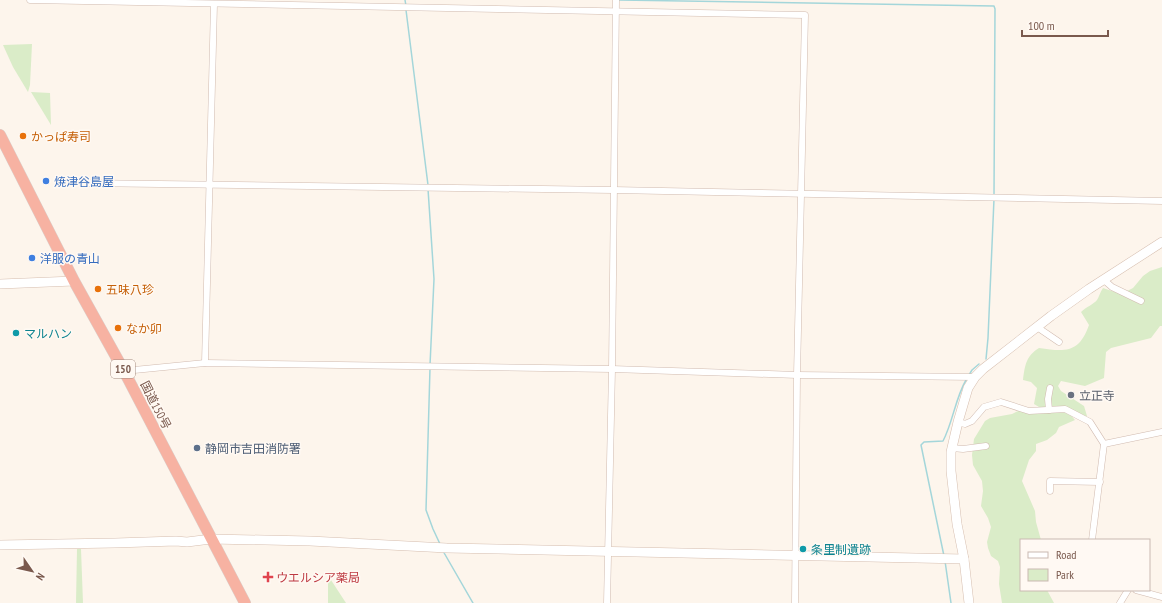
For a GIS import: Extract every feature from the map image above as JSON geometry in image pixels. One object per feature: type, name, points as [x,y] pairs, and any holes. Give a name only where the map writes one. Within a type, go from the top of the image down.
[{"type":"highway","name":"国道150号","points":[[0,135],[74,281],[124,370],[245,603]]},
{"type":"street","points":[[30,0],[805,15],[800,195],[795,603]]},
{"type":"street","points":[[410,0],[411,7]]},
{"type":"street","points":[[607,603],[612,369],[616,2]]},
{"type":"street","points":[[205,364],[208,184],[214,4]]},
{"type":"street","points":[[82,183],[613,190],[800,195],[1162,201]]},
{"type":"street","points":[[124,370],[205,364],[612,369],[797,375],[971,377],[1104,280],[1162,242]]},
{"type":"street","points":[[1104,280],[1112,288],[1141,301]]},
{"type":"street","points":[[0,284],[74,281]]},
{"type":"street","points":[[1038,327],[1059,342]]},
{"type":"street","points":[[969,603],[964,559],[957,524],[951,471],[952,448],[971,377]]},
{"type":"street","points":[[1049,410],[1048,399],[1050,388]]},
{"type":"street","points":[[958,422],[964,424],[972,421],[984,407],[1001,402],[1029,411],[1065,409],[1090,422],[1104,444],[1092,539]]},
{"type":"street","points":[[1104,444],[1162,432]]},
{"type":"street","points":[[952,448],[963,449],[986,446]]},
{"type":"street","points":[[1050,491],[1050,482],[1100,482]]},
{"type":"street","points":[[0,545],[187,542],[211,539],[310,541],[443,548],[964,559]]},
{"type":"street","points":[[1120,603],[1127,591]]},
{"type":"street","points":[[1139,591],[1162,598]]},
{"type":"green space","points":[[32,44],[30,85],[28,92],[13,67],[3,45]]},
{"type":"green space","points":[[31,92],[50,93],[51,125]]},
{"type":"green space","points":[[1162,267],[1162,326],[1160,326],[1151,338],[1111,348],[1106,352],[1104,378],[1085,386],[1061,381],[1058,386],[1061,391],[1084,406],[1087,416],[1075,417],[1069,413],[1075,420],[1059,427],[1056,433],[1047,440],[1036,444],[1036,451],[1029,460],[1022,481],[1035,511],[1036,522],[1041,539],[1020,539],[1020,591],[1048,591],[1054,603],[1002,603],[999,584],[1000,567],[998,561],[991,556],[988,548],[987,542],[991,527],[981,506],[983,491],[982,481],[973,465],[972,455],[974,439],[985,421],[990,418],[1012,414],[1020,410],[1044,410],[1034,404],[1037,388],[1031,382],[1023,380],[1027,361],[1031,354],[1039,348],[1064,350],[1076,346],[1081,341],[1089,325],[1081,312],[1097,300],[1103,288],[1121,294],[1133,288],[1143,276],[1150,271]]},
{"type":"green space","points":[[77,549],[81,549],[83,603],[76,603]]},
{"type":"green space","points":[[331,580],[346,603],[328,603],[328,581]]},
{"type":"waterway","points":[[405,0],[406,6]]},
{"type":"waterway","points":[[619,0],[994,6],[994,195]]},
{"type":"waterway","points":[[406,10],[428,185]]},
{"type":"waterway","points":[[428,189],[434,279],[430,365]]},
{"type":"waterway","points":[[986,359],[994,199]]},
{"type":"waterway","points":[[969,375],[979,364]]},
{"type":"waterway","points":[[430,368],[426,510],[440,544]]},
{"type":"waterway","points":[[944,556],[921,445],[924,442],[943,441],[962,387],[966,380]]},
{"type":"waterway","points":[[443,551],[473,603]]},
{"type":"waterway","points":[[945,561],[951,603]]},
{"type":"place","name":"かっぱ寿司","points":[[23,136]]},
{"type":"place","name":"焼津谷島屋","points":[[46,181]]},
{"type":"place","name":"洋服の青山","points":[[32,258]]},
{"type":"place","name":"五味八珍","points":[[98,289]]},
{"type":"place","name":"なか卯","points":[[118,328]]},
{"type":"place","name":"マルハン","points":[[16,333]]},
{"type":"place","name":"立正寺","points":[[1071,395]]},
{"type":"place","name":"静岡市吉田消防署","points":[[197,448]]},
{"type":"place","name":"条里制遺跡","points":[[803,549]]},
{"type":"place","name":"ウエルシア薬局","points":[[268,577]]}]
